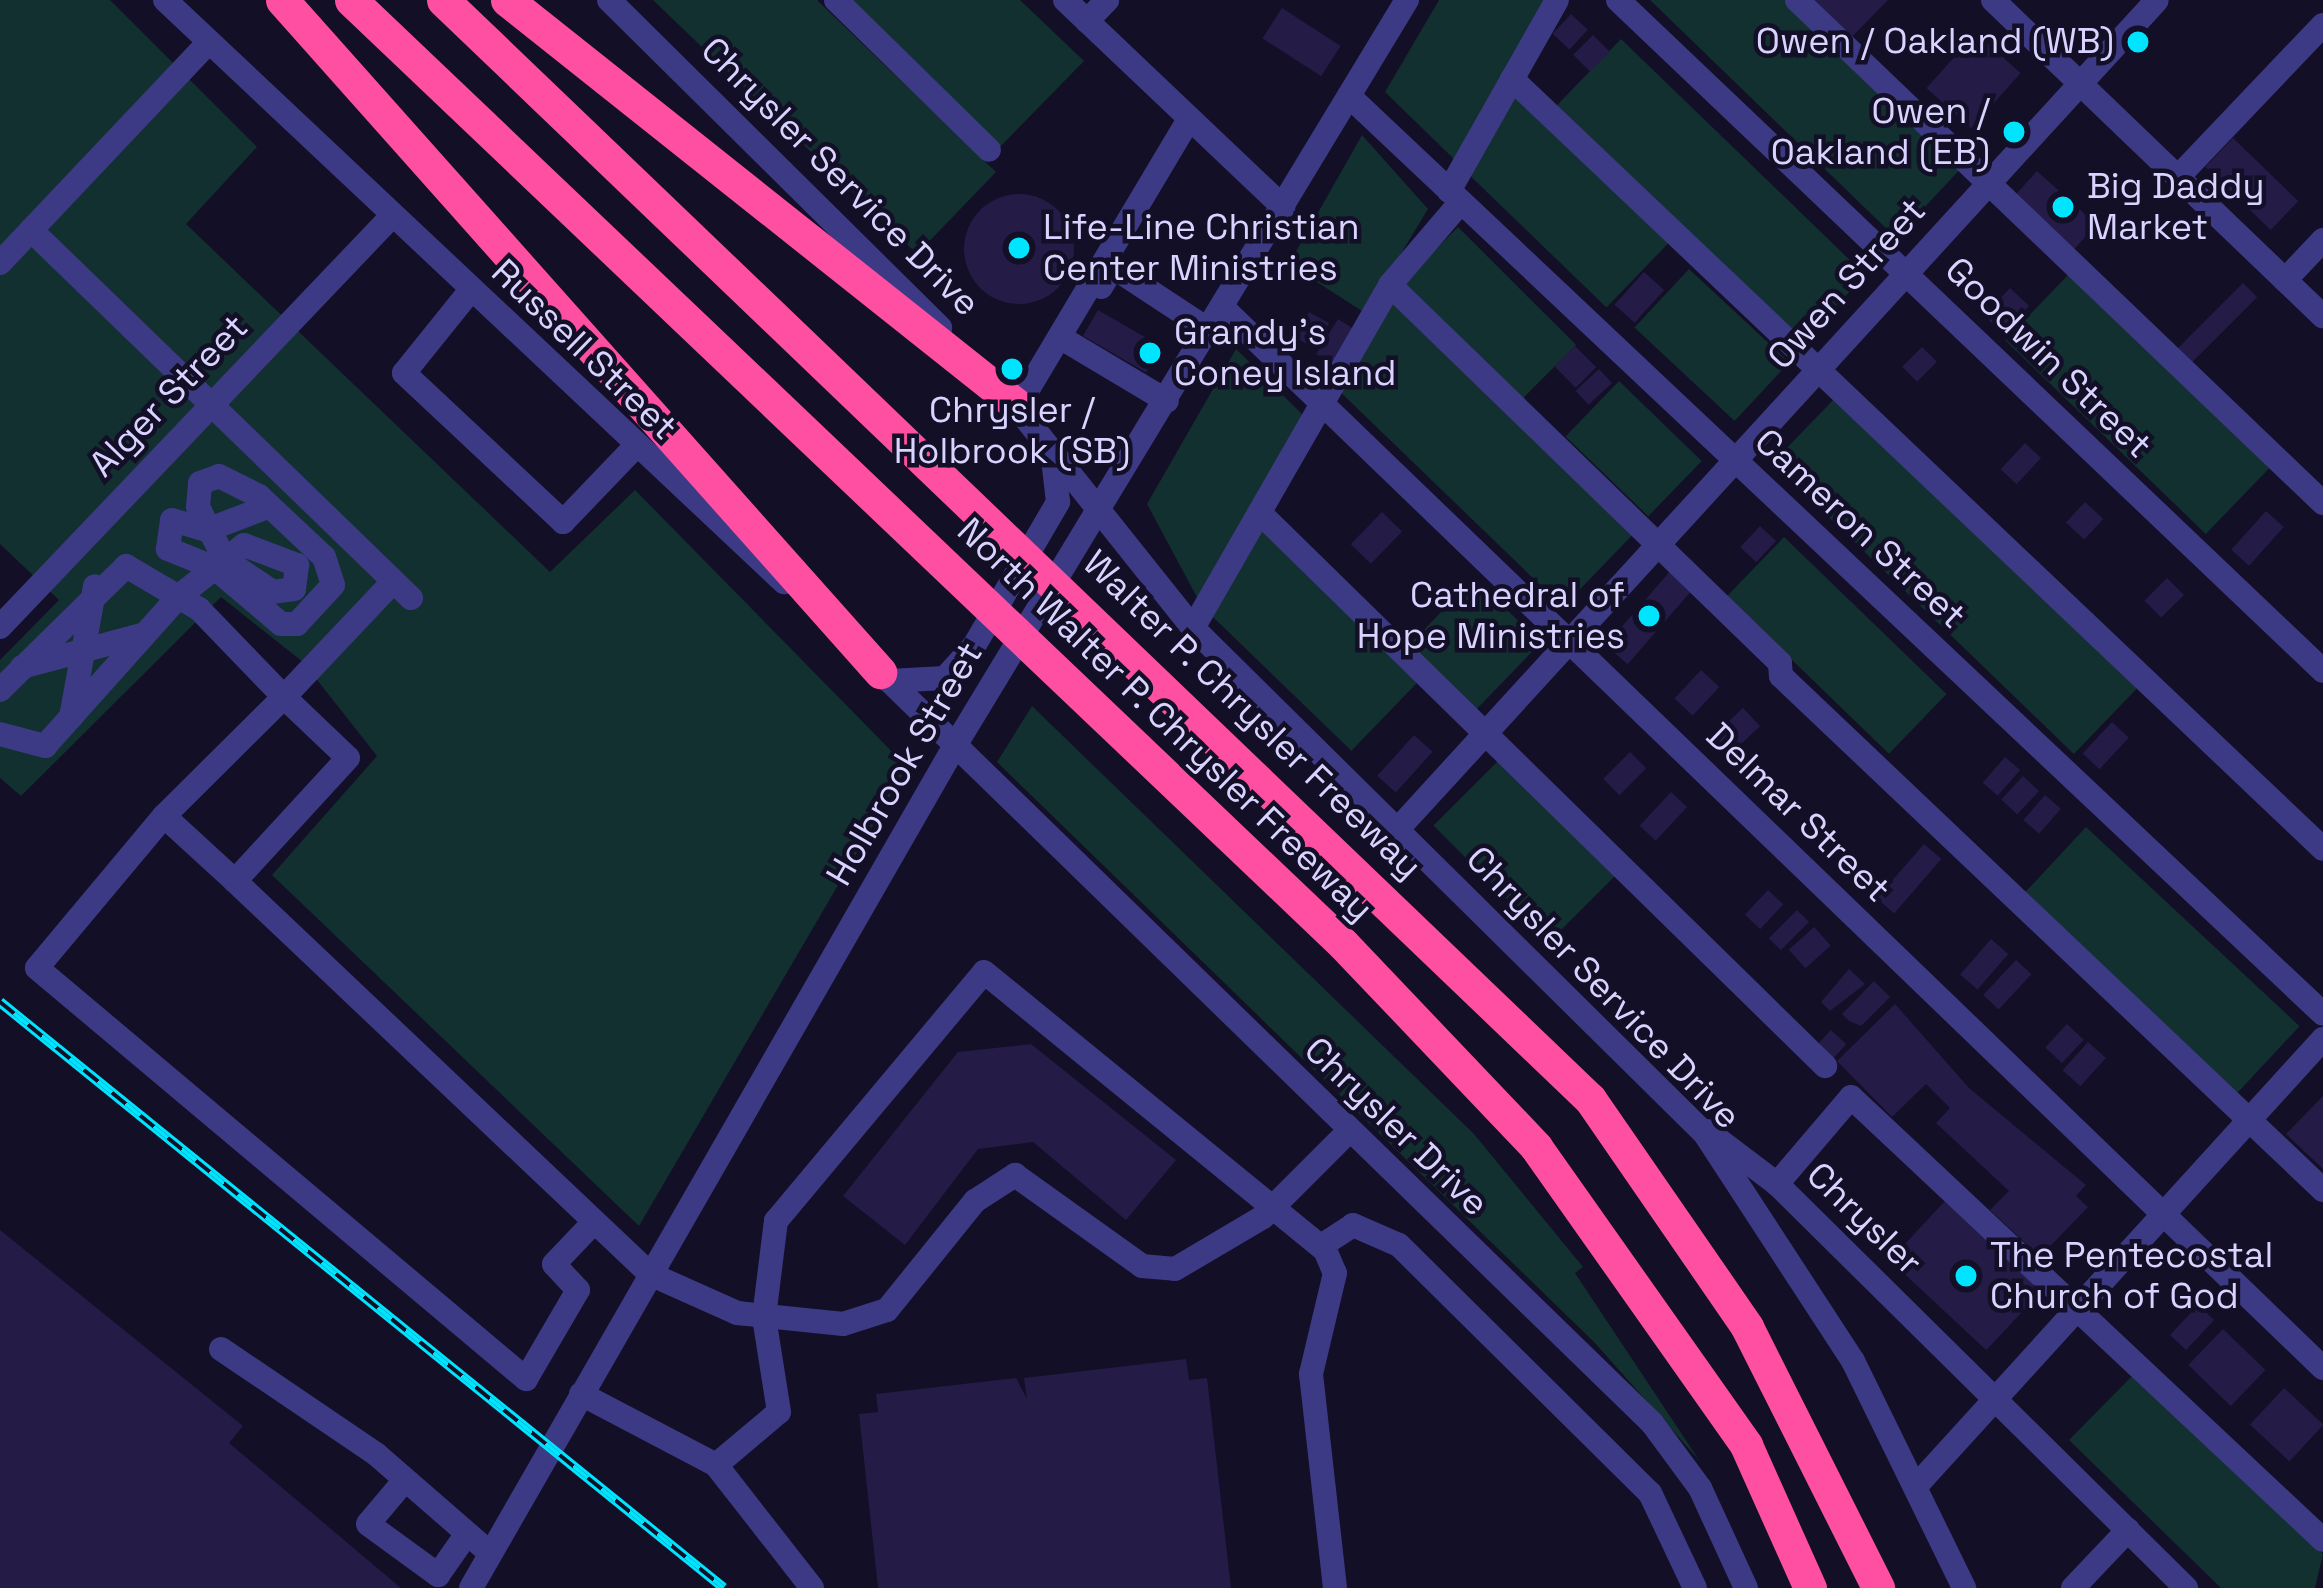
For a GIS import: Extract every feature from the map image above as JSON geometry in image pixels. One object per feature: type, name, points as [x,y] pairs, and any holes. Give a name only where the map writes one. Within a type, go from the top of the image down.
[{"type":"highway","points":[[282,0],[884,676]]},
{"type":"highway","name":"North Walter P. Chrysler Freeway","points":[[351,0],[1387,986],[1536,1147],[1746,1445],[1810,1588]]},
{"type":"highway","name":"Walter P. Chrysler Freeway","points":[[443,0],[1590,1099],[1747,1327],[1878,1588]]},
{"type":"highway","points":[[507,0],[1022,410]]},
{"type":"street","name":"Russell Street","points":[[165,0],[634,448],[884,676],[953,749]]},
{"type":"street","name":"Chrysler Service Drive","points":[[610,0],[1022,410],[1103,503],[1193,628],[1688,1117],[1802,1278],[1917,1485],[1964,1588]]},
{"type":"street","points":[[836,0],[989,150]]},
{"type":"street","points":[[1065,0],[1283,207]]},
{"type":"street","points":[[1087,21],[1107,0]]},
{"type":"street","name":"Holbrook Street","points":[[471,1588],[953,749],[1224,309],[1407,0]]},
{"type":"street","points":[[1193,628],[1390,285],[1455,196],[1557,0]]},
{"type":"street","name":"Goodwin Street","points":[[1618,0],[2323,670]]},
{"type":"street","points":[[1797,0],[2323,503]]},
{"type":"street","points":[[1993,0],[2323,316]]},
{"type":"street","name":"Owen Street","points":[[1397,830],[2157,0]]},
{"type":"street","points":[[2178,177],[2323,25]]},
{"type":"street","points":[[0,263],[209,42]]},
{"type":"street","points":[[1512,79],[2323,849]]},
{"type":"street","name":"Cameron Street","points":[[1349,96],[2323,1014]]},
{"type":"street","points":[[1022,410],[1189,119]]},
{"type":"street","name":"Alger Street","points":[[0,627],[392,216]]},
{"type":"street","points":[[31,230],[401,591],[292,688],[164,816],[37,968],[526,1379],[578,1290],[554,1264],[592,1223]]},
{"type":"street","points":[[2285,280],[2323,240]]},
{"type":"street","points":[[1022,410],[1112,268],[1210,331]]},
{"type":"street","points":[[1390,285],[1659,543],[1781,676],[2323,1190]]},
{"type":"street","points":[[470,291],[404,373],[562,522],[634,448]]},
{"type":"street","name":"Delmar Street","points":[[1224,309],[2323,1368]]},
{"type":"street","points":[[1068,342],[1166,401]]},
{"type":"street","points":[[884,676],[945,678],[974,646],[1048,521],[1060,490],[1048,439]]},
{"type":"street","points":[[219,476],[270,506],[324,557],[333,585],[297,624],[281,624],[220,564],[207,530],[200,483],[219,476]]},
{"type":"street","points":[[207,530],[270,506]]},
{"type":"street","points":[[1262,514],[1826,1066]]},
{"type":"street","points":[[207,530],[191,519],[164,532],[168,549],[220,564]]},
{"type":"street","points":[[0,734],[45,746],[179,596],[220,564]]},
{"type":"street","points":[[0,690],[95,586],[126,566],[179,596],[292,688],[348,758],[235,881]]},
{"type":"street","points":[[71,717],[95,586]]},
{"type":"street","points":[[21,668],[147,633]]},
{"type":"street","name":"Chrysler Drive","points":[[953,749],[1652,1423],[1700,1488],[1747,1588]]},
{"type":"street","points":[[164,816],[650,1274],[764,1317],[843,1324],[887,1310],[975,1201],[1015,1175],[1158,1270],[1211,1254],[1277,1203],[1349,1131]]},
{"type":"street","points":[[716,1465],[779,1412],[764,1317],[776,1221],[984,972],[1277,1203],[1321,1246],[1335,1273],[1311,1374],[1334,1588]]},
{"type":"street","points":[[1917,1485],[1988,1391],[2080,1307],[2323,1039]]},
{"type":"street","points":[[1777,1184],[1851,1097],[2323,1540]]},
{"type":"street","name":"Chrysler","points":[[1688,1117],[1777,1184],[2186,1588]]},
{"type":"street","points":[[1321,1246],[1353,1225],[1399,1245],[1650,1493],[1695,1588]]},
{"type":"street","points":[[221,1348],[405,1480],[490,1553]]},
{"type":"street","points":[[581,1394],[716,1465],[812,1588]]},
{"type":"street","points":[[405,1480],[368,1524],[438,1575],[466,1535]]},
{"type":"street","points":[[2073,1588],[2128,1530]]},
{"type":"green space","points":[[0,0],[110,0],[257,147],[186,224],[550,572],[635,490],[907,767],[639,1226],[272,875],[377,756],[303,662],[221,597],[21,796],[0,778],[0,660],[59,600],[0,544]]},
{"type":"green space","points":[[653,0],[817,0],[996,172],[917,254]]},
{"type":"green space","points":[[847,0],[1020,0],[1084,61],[1000,147]]},
{"type":"green space","points":[[1439,0],[1549,0],[1455,160],[1385,92]]},
{"type":"green space","points":[[1650,0],[1790,0],[1964,165],[1896,238]]},
{"type":"green space","points":[[1621,39],[1866,275],[1800,344],[1555,107]]},
{"type":"green space","points":[[1515,94],[1669,243],[1606,307],[1452,159]]},
{"type":"green space","points":[[1362,135],[1428,209],[1365,313],[1289,264]]},
{"type":"green space","points":[[1458,227],[1576,345],[1516,405],[1398,287]]},
{"type":"green space","points":[[1689,269],[1789,362],[1735,421],[1634,328]]},
{"type":"green space","points":[[2069,274],[2270,468],[2206,534],[2005,340]]},
{"type":"green space","points":[[1392,296],[1636,531],[1563,607],[1319,372]]},
{"type":"green space","points":[[1236,349],[1307,419],[1199,601],[1147,504]]},
{"type":"green space","points":[[1619,381],[1702,461],[1648,516],[1566,436]]},
{"type":"green space","points":[[1837,396],[2138,687],[2074,754],[1772,463]]},
{"type":"green space","points":[[1262,531],[1418,682],[1351,751],[1195,600]]},
{"type":"green space","points":[[1784,537],[1947,694],[1889,754],[1726,597]]},
{"type":"green space","points":[[1474,578],[1541,643],[1475,711],[1408,646]]},
{"type":"green space","points":[[1032,706],[1474,1134],[1583,1267],[1575,1273],[1699,1460],[1594,1342],[997,762]]},
{"type":"green space","points":[[1500,759],[1616,875],[1549,941],[1434,825]]},
{"type":"green space","points":[[2086,827],[2300,1026],[2237,1093],[2024,894]]},
{"type":"green space","points":[[2135,1373],[2323,1554],[2315,1588],[2221,1588],[2069,1440]]},
{"type":"building","points":[[1805,0],[1888,0],[1845,44]]},
{"type":"building","points":[[1282,8],[1341,46],[1321,76],[1262,38]]},
{"type":"building","points":[[1571,14],[1588,30],[1569,49],[1553,34]]},
{"type":"building","points":[[1976,33],[2021,73],[1971,128],[1926,88]]},
{"type":"building","points":[[1593,35],[1610,52],[1590,72],[1573,55]]},
{"type":"building","points":[[2233,138],[2298,201],[2271,230],[2205,167]]},
{"type":"building","points":[[2037,171],[2096,225],[2073,251],[2014,197]]},
{"type":"building","name":"Life-Line Christian Center Ministries","points":[[1019,194],[1058,210],[1074,249],[1058,288],[1019,304],[980,288],[964,249],[980,210]]},
{"type":"building","points":[[1644,272],[1664,290],[1635,323],[1615,305]]},
{"type":"building","points":[[2243,283],[2257,297],[2189,365],[2175,351]]},
{"type":"building","points":[[2010,288],[2029,306],[2003,334],[1984,316]]},
{"type":"building","points":[[1098,310],[1161,346],[1146,372],[1083,336]]},
{"type":"building","points":[[1309,312],[1329,323],[1315,349],[1295,337]]},
{"type":"building","points":[[1338,319],[1357,331],[1335,365],[1316,354]]},
{"type":"building","points":[[1575,346],[1596,367],[1576,388],[1554,367]]},
{"type":"building","points":[[1922,347],[1937,362],[1917,382],[1902,367]]},
{"type":"building","points":[[1599,369],[1612,383],[1589,405],[1576,391]]},
{"type":"building","points":[[2025,443],[2041,458],[2017,484],[2000,469]]},
{"type":"building","points":[[2085,502],[2103,519],[2084,540],[2066,522]]},
{"type":"building","points":[[2266,511],[2284,527],[2249,566],[2231,550]]},
{"type":"building","points":[[1382,512],[1402,531],[1371,564],[1351,544]]},
{"type":"building","points":[[1760,526],[1776,541],[1756,562],[1740,547]]},
{"type":"building","name":"Cathedral of Hope Ministries","points":[[1672,569],[1694,588],[1628,664],[1606,645]]},
{"type":"building","points":[[2167,578],[2184,595],[2161,618],[2144,601]]},
{"type":"building","points":[[1701,670],[1719,687],[1693,716],[1674,699]]},
{"type":"building","points":[[1743,708],[1760,726],[1731,754],[1714,735]]},
{"type":"building","points":[[2112,722],[2129,738],[2099,769],[2083,753]]},
{"type":"building","points":[[1414,735],[1433,752],[1396,793],[1377,776]]},
{"type":"building","points":[[1630,752],[1646,768],[1619,795],[1603,779]]},
{"type":"building","points":[[2005,757],[2020,770],[1998,796],[1983,783]]},
{"type":"building","points":[[2023,776],[2039,791],[2017,814],[2001,799]]},
{"type":"building","points":[[1671,792],[1687,807],[1656,841],[1640,826]]},
{"type":"building","points":[[2045,795],[2061,809],[2039,834],[2023,820]]},
{"type":"building","points":[[1924,844],[1941,859],[1894,913],[1877,898]]},
{"type":"building","points":[[1768,890],[1783,904],[1760,929],[1745,915]]},
{"type":"building","points":[[1797,910],[1809,922],[1781,950],[1769,938]]},
{"type":"building","points":[[1814,927],[1831,946],[1805,968],[1789,950]]},
{"type":"building","points":[[1991,939],[2008,954],[1978,990],[1960,974]]},
{"type":"building","points":[[2016,960],[2031,974],[1999,1009],[1983,995]]},
{"type":"building","points":[[1849,969],[1865,984],[1830,1011],[1821,1002]]},
{"type":"building","points":[[1874,981],[1890,997],[1861,1026],[1849,1021],[1842,1014]]},
{"type":"building","points":[[1895,1004],[1969,1088],[2086,1185],[2076,1196],[2088,1207],[2040,1257],[1990,1210],[2009,1191],[1936,1123],[1950,1108],[1926,1084],[1892,1117],[1837,1061]]},
{"type":"building","points":[[2067,1024],[2084,1040],[2062,1063],[2045,1047]]},
{"type":"building","points":[[1831,1030],[1846,1044],[1832,1060],[1817,1045]]},
{"type":"building","points":[[2088,1042],[2106,1058],[2080,1086],[2063,1070]]},
{"type":"building","points":[[1031,1044],[1176,1160],[1126,1220],[1033,1142],[978,1149],[905,1245],[843,1196],[958,1052]]},
{"type":"building","points":[[2323,1096],[2323,1169],[2286,1134]]},
{"type":"building","name":"The Pentecostal Church of God","points":[[1945,1201],[2042,1291],[1986,1350],[1890,1260]]},
{"type":"building","points":[[0,1230],[243,1426],[229,1443],[401,1588],[0,1588]]},
{"type":"building","points":[[2198,1305],[2214,1320],[2186,1350],[2170,1335]]},
{"type":"building","points":[[2223,1329],[2265,1370],[2231,1406],[2188,1365]]},
{"type":"building","points":[[1186,1359],[1189,1380],[1207,1378],[1231,1588],[878,1588],[859,1414],[878,1412],[876,1394],[1016,1378],[1027,1399],[1024,1378]]},
{"type":"building","points":[[2284,1388],[2323,1424],[2289,1461],[2250,1425]]},
{"type":"railway","points":[[0,1002],[724,1588]]},
{"type":"place","name":"Owen / Oakland (WB)","points":[[2138,42]]},
{"type":"place","name":"Owen / Oakland (EB)","points":[[2014,132]]},
{"type":"place","name":"Big Daddy Market","points":[[2063,207]]},
{"type":"place","name":"Life-Line Christian Center Ministries","points":[[1019,248]]},
{"type":"place","name":"Grandy's Coney Island","points":[[1150,353]]},
{"type":"place","name":"Chrysler / Holbrook (SB)","points":[[1012,369]]},
{"type":"place","name":"Cathedral of Hope Ministries","points":[[1649,616]]},
{"type":"place","name":"The Pentecostal Church of God","points":[[1966,1276]]}]
